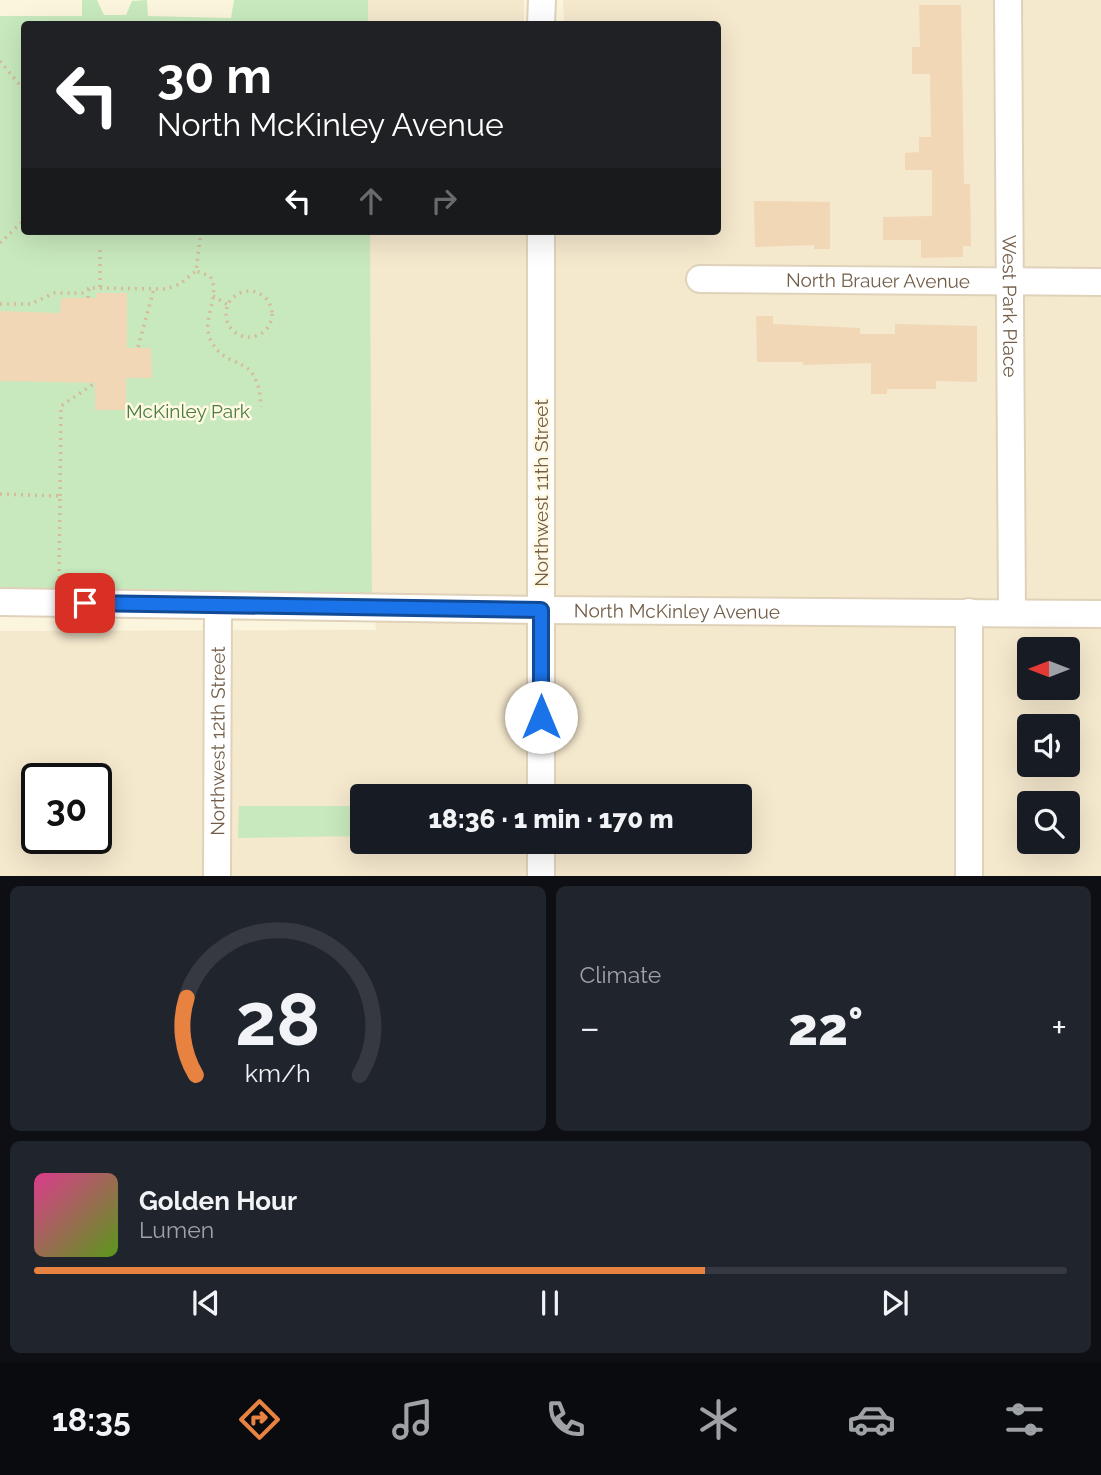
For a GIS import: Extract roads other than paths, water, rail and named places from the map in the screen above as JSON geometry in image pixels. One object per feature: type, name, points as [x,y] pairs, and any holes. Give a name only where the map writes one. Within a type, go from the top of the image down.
[{"type":"street","points":[[541,21],[542,0]]},
{"type":"street","name":"West Park Place","points":[[1008,0],[1012,613]]},
{"type":"street","name":"Northwest 11th Street","points":[[541,235],[541,784]]},
{"type":"street","name":"North Brauer Avenue","points":[[700,279],[1101,282]]},
{"type":"street","name":"North McKinley Avenue","points":[[0,602],[541,610],[1101,614]]},
{"type":"street","name":"Northwest 12th Street","points":[[217,876],[218,605]]},
{"type":"street","points":[[969,612],[969,876]]},
{"type":"street","points":[[541,854],[541,876]]},
{"type":"park label","name":"McKinley Park","points":[[188,411]]}]
